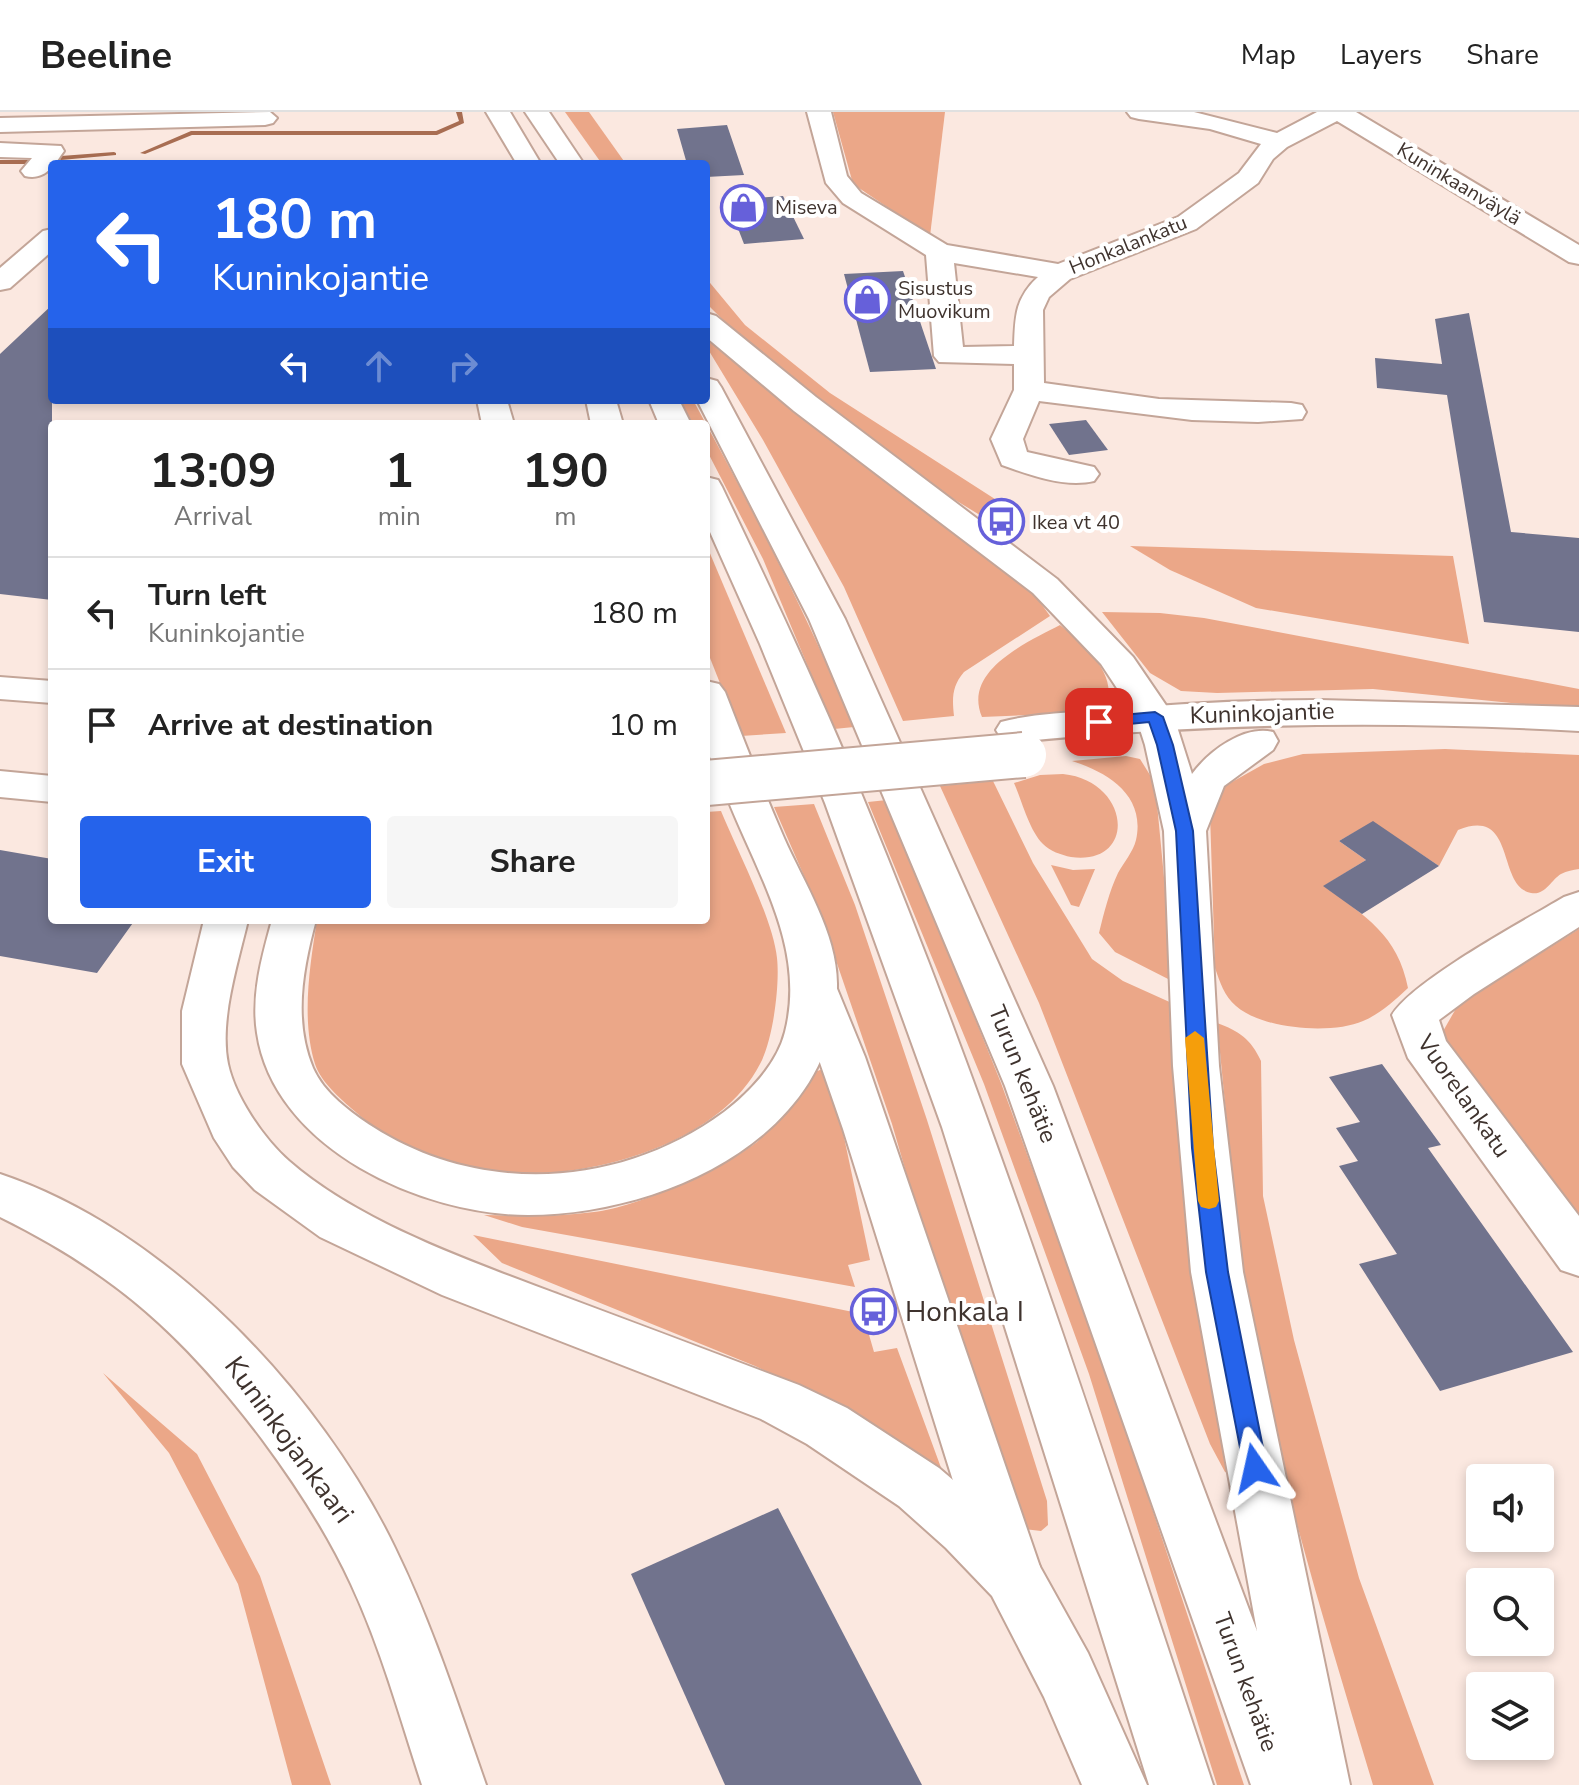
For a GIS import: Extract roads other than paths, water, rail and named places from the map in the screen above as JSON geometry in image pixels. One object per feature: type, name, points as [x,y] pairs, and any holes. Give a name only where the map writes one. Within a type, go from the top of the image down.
[{"type":"main road","points":[[498,112],[527,160]]},
{"type":"main road","points":[[537,112],[569,160]]},
{"type":"main road","points":[[819,112],[839,186],[939,252],[1060,273]]},
{"type":"main road","points":[[1139,112],[1226,124],[1278,142]]},
{"type":"main road","name":"Honkalankatu","points":[[1083,474],[1042,468],[1013,458],[1007,439],[1029,390],[1029,310],[1037,293],[1060,273],[1187,223],[1249,178],[1263,155],[1278,142],[1337,112]]},
{"type":"main road","name":"Kuninkaanväylä","points":[[1337,112],[1579,256]]},
{"type":"main road","points":[[0,125],[109,122],[198,124],[265,118]]},
{"type":"main road","points":[[0,137],[64,140],[50,160]]},
{"type":"main road","points":[[0,150],[46,165]]},
{"type":"main road","points":[[0,171],[46,165]]},
{"type":"main road","points":[[0,282],[48,240]]},
{"type":"main road","points":[[939,252],[949,356],[1027,355]]},
{"type":"main road","points":[[710,325],[805,404],[1045,586],[1115,657],[1160,731],[1185,831],[1196,1066],[1217,1272],[1318,1785]]},
{"type":"main road","points":[[1029,390],[1081,399],[1230,414],[1291,412]]},
{"type":"main road","name":"Turun kehätie","points":[[710,395],[827,619],[1017,1057],[1093,1255],[1283,1785]]},
{"type":"main road","points":[[710,495],[774,626],[896,929],[956,1089],[1181,1785]]},
{"type":"main road","points":[[0,688],[48,692]]},
{"type":"main road","points":[[710,702],[803,935],[815,985],[849,1071],[972,1461],[1013,1576],[1066,1675],[1115,1785]]},
{"type":"main road","name":"Kuninkojantie","points":[[710,757],[1020,743],[1160,731],[1333,710],[1579,719]]},
{"type":"main road","name":"Kuninkojantie","points":[[1160,731],[1259,741],[1342,738],[1472,740],[1579,746]]},
{"type":"main road","points":[[1185,831],[1205,780],[1221,765],[1259,741]]},
{"type":"main road","name":"Kuninkojantie","points":[[710,782],[1020,743]]},
{"type":"main road","points":[[0,757],[48,762]]},
{"type":"main road","points":[[0,784],[48,789]]},
{"type":"main road","name":"Vuorelankatu","points":[[1579,907],[1458,983],[1415,1015],[1424,1046],[1579,1255]]},
{"type":"main road","points":[[225,924],[205,1011],[205,1064],[231,1125],[250,1153],[273,1176],[338,1222],[460,1280],[780,1402],[827,1426],[919,1487],[967,1529],[1013,1576]]},
{"type":"main road","points":[[293,924],[281,968],[279,1014],[289,1066],[312,1104],[331,1124],[397,1165],[450,1184],[482,1191],[529,1195],[597,1189],[645,1177],[702,1153],[759,1111],[787,1076],[802,1049],[811,1017],[815,985]]},
{"type":"main road","name":"Kuninkojankaari","points":[[0,1194],[31,1208],[121,1261],[201,1327],[239,1366],[321,1474],[358,1536],[389,1603],[454,1785]]},
{"type":"waterway","points":[[143,153],[191,133],[437,133],[462,122],[459,112]]},
{"type":"waterway","points":[[61,158],[114,154]]},
{"type":"waterway","points":[[0,162],[31,162]]},
{"type":"place","name":"Miseva","points":[[744,207]]},
{"type":"place","name":"Sisustus Muovikum","points":[[867,300]]},
{"type":"place","name":"Ikea vt 40","points":[[1001,522]]},
{"type":"place","name":"Honkala I","points":[[874,1312]]}]
